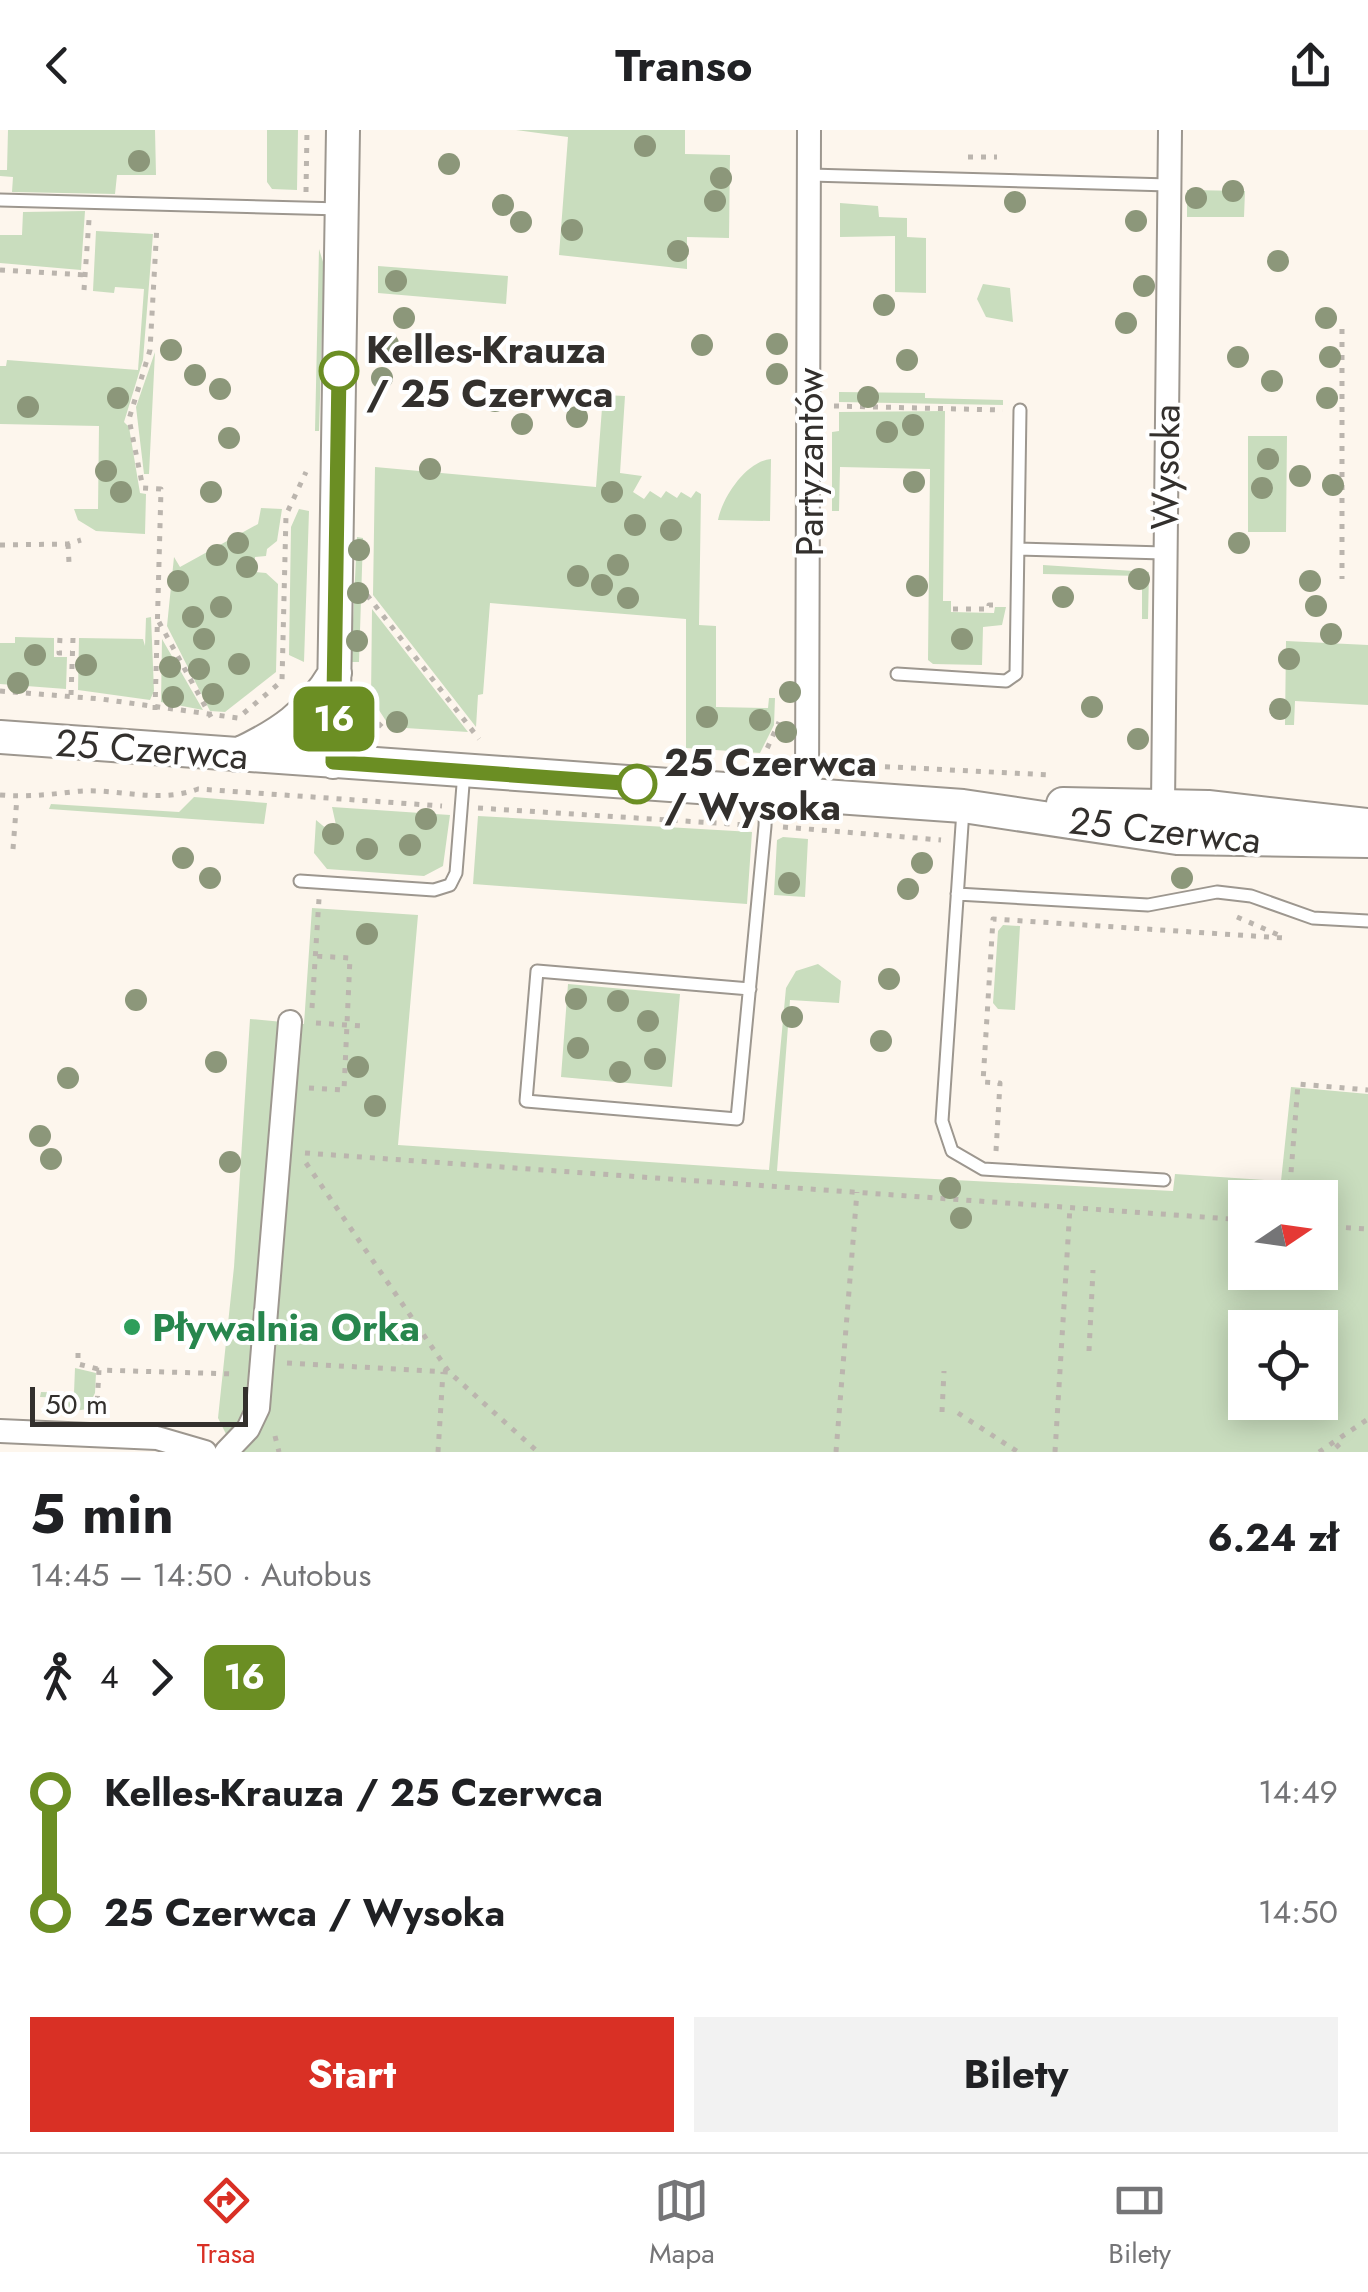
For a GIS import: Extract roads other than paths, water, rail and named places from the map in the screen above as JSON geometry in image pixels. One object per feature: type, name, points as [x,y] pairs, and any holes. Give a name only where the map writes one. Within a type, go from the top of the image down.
[{"type":"street","points":[[333,762],[343,130]]},
{"type":"street","name":"Partyzantów","points":[[807,779],[810,130]]},
{"type":"street","name":"Wysoka","points":[[1164,805],[1170,130]]},
{"type":"street","points":[[236,755],[282,733],[306,714],[334,674]]},
{"type":"street","name":"25 Czerwca","points":[[0,738],[766,792],[807,779],[1178,838],[1368,840]]},
{"type":"street","name":"25 Czerwca","points":[[963,806],[1164,805],[1284,813],[1368,826]]},
{"type":"street","points":[[226,1452],[254,1417],[263,1368],[291,1150],[301,1022]]},
{"type":"street","points":[[0,1432],[157,1438],[205,1452]]},
{"type":"lane","points":[[810,175],[1168,185]]},
{"type":"lane","points":[[0,200],[342,209]]},
{"type":"lane","points":[[898,674],[1014,678],[1020,410]]},
{"type":"lane","points":[[1018,550],[1164,553]]},
{"type":"lane","points":[[300,882],[434,890],[450,885],[456,872],[464,771]]},
{"type":"lane","points":[[750,989],[537,971],[526,1101],[738,1119],[750,989],[765,826],[766,792]]},
{"type":"lane","points":[[963,806],[942,1121],[952,1151],[966,1163],[995,1170],[1164,1180]]},
{"type":"lane","points":[[957,894],[1148,905],[1218,892],[1251,896],[1314,918],[1368,922]]},
{"type":"place","name":"Kelles-Krauza / 25 Czerwca","points":[[339,371]]},
{"type":"place","name":"25 Czerwca / Wysoka","points":[[637,784]]},
{"type":"place","name":"Pływalnia Orka","points":[[132,1327]]}]
